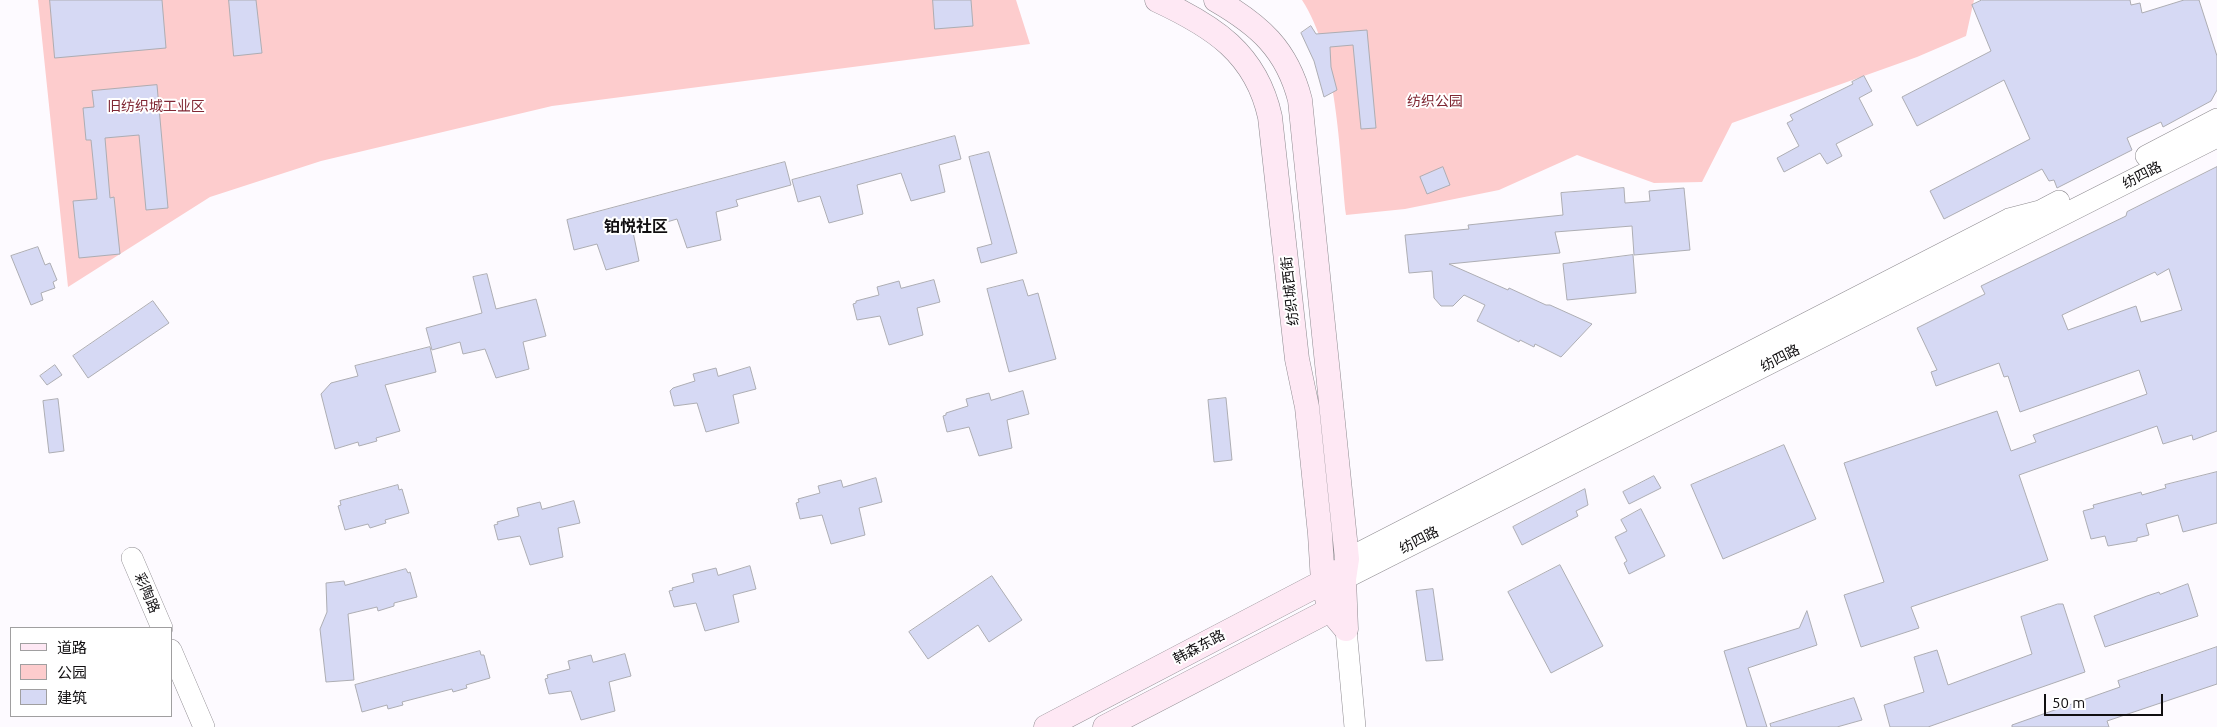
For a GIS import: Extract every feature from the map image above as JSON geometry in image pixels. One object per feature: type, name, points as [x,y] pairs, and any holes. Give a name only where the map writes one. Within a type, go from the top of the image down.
[{"type":"main road","name":"纺织城西街","points":[[1157,0],[1232,44],[1248,62],[1267,100],[1297,359],[1307,407],[1320,534],[1338,573],[1330,610],[1346,629]]},
{"type":"main road","name":"纺织城西街","points":[[1216,0],[1263,31],[1291,74],[1300,100],[1338,573],[1346,629]]},
{"type":"main road","name":"韩森东路","points":[[1046,727],[1338,573]]},
{"type":"main road","name":"韩森东路","points":[[1105,727],[1330,610]]},
{"type":"street","name":"纺四路","points":[[1338,573],[2009,219],[2040,211],[2217,120]]},
{"type":"street","name":"纺四路","points":[[1338,573],[2217,137]]},
{"type":"street","name":"彩陶路","points":[[132,558],[162,627]]},
{"type":"street","name":"纺织城西街","points":[[1346,629],[1355,727]]},
{"type":"street","points":[[172,652],[204,727]]},
{"type":"green space","name":"旧纺织城工业区","points":[[38,0],[1016,0],[1030,44],[552,106],[321,161],[210,197],[68,287]]},
{"type":"green space","name":"纺织公园","points":[[1302,0],[1974,0],[1966,36],[1917,57],[1732,123],[1702,182],[1654,183],[1577,155],[1499,190],[1405,209],[1346,215],[1335,104],[1330,75],[1314,22]]},
{"type":"building","points":[[50,0],[162,0],[166,48],[55,58]]},
{"type":"building","points":[[229,0],[256,0],[262,53],[234,56]]},
{"type":"building","points":[[933,0],[971,0],[973,26],[935,29]]},
{"type":"building","points":[[1982,0],[2130,0],[2131,5],[2140,3],[2142,13],[2184,0],[2199,0],[2217,56],[2217,90],[2211,101],[2163,127],[2161,122],[2127,138],[2132,150],[2057,188],[2054,180],[2049,181],[2042,169],[1944,219],[1930,191],[2030,139],[2004,80],[1917,126],[1902,97],[1991,51],[1972,5]]},
{"type":"building","points":[[1311,26],[1316,34],[1367,30],[1376,128],[1361,129],[1353,45],[1330,47],[1331,67],[1337,90],[1324,97],[1314,61],[1301,33]]},
{"type":"building","points":[[1864,76],[1872,91],[1859,98],[1873,125],[1836,144],[1842,156],[1827,164],[1820,153],[1784,172],[1777,158],[1799,146],[1787,123],[1793,120],[1790,115],[1853,84],[1852,82]]},
{"type":"building","points":[[157,85],[168,208],[146,210],[139,135],[105,138],[110,198],[114,197],[120,254],[79,258],[73,201],[97,199],[91,140],[86,140],[83,108],[94,107],[92,91]]},
{"type":"building","points":[[955,136],[961,159],[939,165],[945,192],[911,201],[901,173],[857,185],[863,214],[829,223],[820,196],[798,202],[792,180]]},
{"type":"building","points":[[989,152],[1017,253],[981,263],[977,248],[992,244],[969,157]]},
{"type":"building","points":[[785,162],[791,185],[736,200],[738,206],[716,212],[721,240],[687,248],[677,219],[633,232],[639,261],[606,270],[597,244],[574,250],[567,220]]},
{"type":"building","points":[[1443,167],[1450,185],[1427,194],[1420,177]]},
{"type":"building","points":[[2217,167],[2217,431],[2193,440],[2192,435],[2163,444],[2157,426],[2019,475],[2048,560],[1911,607],[1919,628],[1861,647],[1844,595],[1884,582],[1844,463],[1997,411],[2011,451],[2036,442],[2033,435],[2147,394],[2139,370],[2020,412],[2008,376],[2004,377],[1999,363],[1936,386],[1931,372],[1937,370],[1917,328],[1985,294],[1981,286],[2126,216],[2127,212]],"holes":[[[2169,269],[2182,310],[2141,322],[2136,306],[2068,330],[2062,315],[2155,272],[2157,275]]]},
{"type":"building","points":[[1624,188],[1625,203],[1650,201],[1649,191],[1684,188],[1690,250],[1634,255],[1632,226],[1555,232],[1560,253],[1449,264],[1592,324],[1561,357],[1535,344],[1534,347],[1520,340],[1519,342],[1477,321],[1485,305],[1464,295],[1453,306],[1441,306],[1434,298],[1432,271],[1409,273],[1405,235],[1469,229],[1468,225],[1563,215],[1561,193]]},
{"type":"building","points":[[38,247],[45,265],[50,263],[57,280],[53,282],[55,288],[41,293],[43,300],[31,305],[11,256]]},
{"type":"building","points":[[1633,255],[1636,293],[1567,300],[1563,264]]},
{"type":"building","points":[[487,274],[496,309],[536,299],[546,336],[523,342],[529,369],[496,378],[485,349],[463,354],[460,342],[432,350],[426,328],[482,313],[473,277]]},
{"type":"building","points":[[934,280],[940,302],[917,308],[923,335],[889,345],[880,316],[857,320],[853,304],[856,301],[879,295],[877,287],[899,281],[901,288]]},
{"type":"building","points":[[1023,280],[1028,296],[1038,293],[1056,359],[1009,372],[987,289]]},
{"type":"building","points":[[153,301],[169,323],[88,378],[73,356]]},
{"type":"building","points":[[430,347],[436,372],[385,385],[400,431],[376,438],[377,441],[359,446],[358,442],[335,449],[321,394],[331,383],[358,376],[355,366]]},
{"type":"building","points":[[55,365],[62,375],[47,385],[40,376]]},
{"type":"building","points":[[750,367],[756,389],[733,395],[739,423],[706,432],[697,403],[674,406],[670,391],[673,388],[695,381],[693,374],[716,368],[718,376]]},
{"type":"building","points":[[1023,391],[1029,414],[1007,420],[1012,448],[979,456],[969,427],[947,432],[943,416],[946,413],[968,406],[966,399],[989,393],[991,400]]},
{"type":"building","points":[[1226,398],[1232,460],[1214,462],[1208,400]]},
{"type":"building","points":[[58,399],[64,451],[49,453],[43,401]]},
{"type":"building","points":[[1784,445],[1816,519],[1723,559],[1691,485]]},
{"type":"building","points":[[2217,472],[2217,523],[2183,532],[2178,515],[2146,524],[2149,535],[2137,538],[2137,541],[2108,546],[2105,536],[2091,539],[2083,511],[2094,508],[2093,505],[2141,492],[2142,495],[2166,488],[2165,485]]},
{"type":"building","points":[[1654,476],[1661,488],[1629,504],[1623,492]]},
{"type":"building","points":[[876,478],[882,502],[859,508],[865,535],[831,544],[822,515],[800,519],[796,503],[799,502],[798,499],[820,493],[818,486],[841,480],[843,487]]},
{"type":"building","points":[[398,485],[399,490],[402,489],[409,513],[385,520],[386,523],[370,528],[368,524],[345,530],[338,506],[341,505],[340,501]]},
{"type":"building","points":[[1585,489],[1588,505],[1576,511],[1578,516],[1522,545],[1513,527]]},
{"type":"building","points":[[574,501],[580,523],[558,528],[563,557],[530,565],[520,536],[498,540],[494,525],[498,524],[497,522],[519,516],[517,508],[540,502],[542,509]]},
{"type":"building","points":[[1641,509],[1665,556],[1629,574],[1624,563],[1627,561],[1615,537],[1627,531],[1621,520]]},
{"type":"building","points":[[1560,565],[1603,646],[1551,673],[1508,592]]},
{"type":"building","points":[[750,566],[756,589],[733,595],[739,622],[705,631],[696,603],[674,607],[669,591],[673,590],[672,588],[694,582],[692,574],[716,568],[718,575]]},
{"type":"building","points":[[406,569],[408,573],[410,572],[417,597],[394,603],[394,606],[378,611],[377,607],[348,614],[354,680],[326,682],[320,629],[327,612],[326,583],[344,581],[345,585]]},
{"type":"building","points":[[992,576],[1022,620],[989,642],[978,625],[928,659],[909,632]]},
{"type":"building","points":[[2188,584],[2198,616],[2105,647],[2094,616],[2147,596],[2159,592],[2160,594]]},
{"type":"building","points":[[1433,589],[1443,660],[1426,661],[1416,591]]},
{"type":"building","points":[[2063,604],[2085,672],[1928,727],[1890,727],[1884,705],[1924,692],[1914,657],[1937,650],[1948,685],[2032,654],[2021,617]]},
{"type":"building","points":[[1807,611],[1817,645],[1748,668],[1767,727],[1747,727],[1724,651],[1799,628]]},
{"type":"building","points":[[2217,647],[2217,684],[2107,721],[2109,727],[2012,727],[2012,725],[2120,687],[2118,681]]},
{"type":"building","points":[[480,651],[481,655],[484,655],[490,678],[466,685],[467,688],[453,692],[452,689],[402,702],[403,705],[388,709],[387,705],[362,712],[355,685]]},
{"type":"building","points":[[625,654],[631,676],[609,682],[615,711],[581,720],[571,691],[549,694],[545,679],[548,678],[547,675],[570,669],[568,661],[591,655],[593,662]]},
{"type":"building","points":[[1854,698],[1862,720],[1837,727],[1771,727],[1770,724]]},
{"type":"district","name":"铂悦社区","points":[[636,227]]}]
